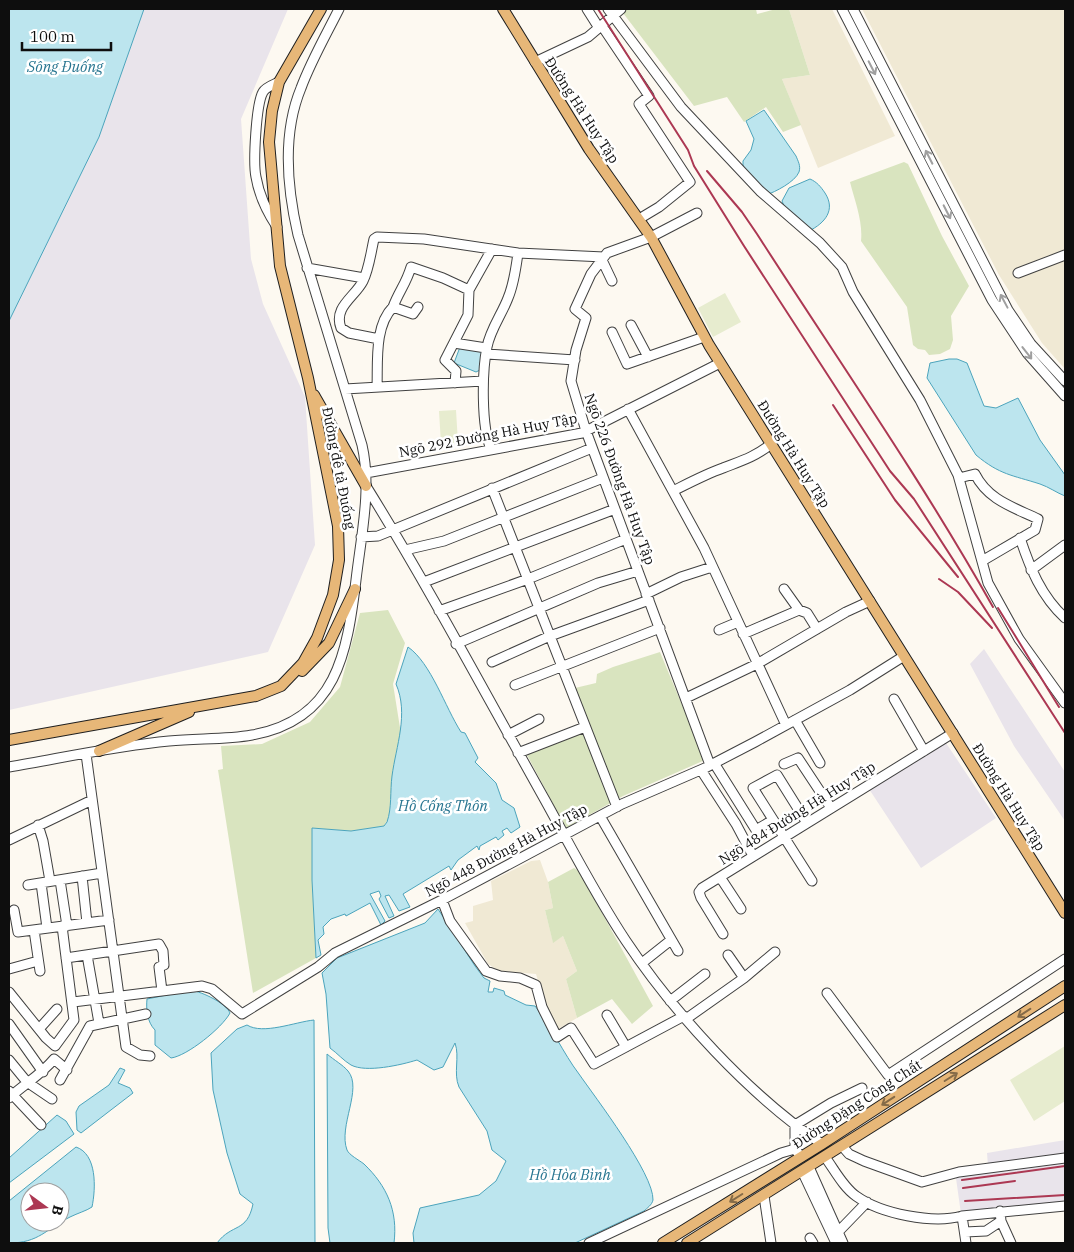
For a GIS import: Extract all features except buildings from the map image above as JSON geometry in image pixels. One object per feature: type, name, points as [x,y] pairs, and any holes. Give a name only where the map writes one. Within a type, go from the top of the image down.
[{"type":"main road","name":"Đường đê tả Đuống","points":[[9,740],[256,696],[281,686],[303,663],[317,638],[333,595],[339,560],[338,526],[310,387],[280,266],[269,142],[272,111],[279,82],[321,9]]},
{"type":"main road","name":"Đường Hà Huy Tập","points":[[503,9],[589,149],[651,237],[704,337],[1065,913]]},
{"type":"main road","points":[[310,387],[366,486]]},
{"type":"main road","points":[[281,686],[311,664],[329,643],[355,589]]},
{"type":"main road","points":[[99,751],[206,705]]},
{"type":"main road","name":"Đường Đặng Công Chất","points":[[663,1243],[757,1184],[798,1153],[822,1144],[1065,986]]},
{"type":"main road","name":"Đường Đặng Công Chất","points":[[687,1243],[1065,1005]]},
{"type":"main road","points":[[842,1131],[846,1144]]},
{"type":"main road","points":[[757,1184],[764,1196]]},
{"type":"street","points":[[9,767],[160,742],[250,735],[276,729],[296,720],[315,704],[338,670],[347,638],[355,589],[366,473],[362,445],[307,268],[293,214],[289,166],[290,128],[300,89],[339,9]]},
{"type":"street","points":[[586,9],[601,27],[649,96],[639,104],[690,182],[639,219]]},
{"type":"street","points":[[608,9],[681,107],[760,191],[820,243],[842,267],[853,292],[920,400],[959,478],[988,583],[1019,639],[1065,703]]},
{"type":"street","points":[[535,62],[588,37],[609,18],[614,17],[621,9]]},
{"type":"street","points":[[842,9],[992,300],[1026,353],[1065,396]]},
{"type":"street","points":[[853,9],[1008,310],[1031,344],[1065,381]]},
{"type":"street","points":[[861,46],[870,42]]},
{"type":"street","points":[[277,227],[264,203],[255,175],[257,115],[262,94],[267,88],[279,82]]},
{"type":"street","name":"Ngõ 226 Đường Hà Huy Tập","points":[[696,213],[651,237],[607,253],[591,274],[576,309],[586,318],[571,381],[603,478],[712,764],[756,830],[773,820]]},
{"type":"street","points":[[379,339],[349,334],[341,328],[339,319],[342,309],[364,278],[374,239],[377,237],[424,239],[518,253],[603,258],[612,280]]},
{"type":"street","points":[[455,383],[456,371],[445,360],[468,315],[469,290],[492,249]]},
{"type":"street","points":[[491,449],[487,440],[483,381],[487,351],[509,297],[518,253]]},
{"type":"street","points":[[1018,273],[1065,255]]},
{"type":"street","points":[[377,387],[379,339],[386,314],[392,307],[400,289],[406,284],[411,267],[443,278],[469,290]]},
{"type":"street","points":[[307,268],[364,278]]},
{"type":"street","points":[[392,307],[413,314],[418,307]]},
{"type":"street","points":[[631,325],[648,357]]},
{"type":"street","points":[[329,338],[341,328]]},
{"type":"street","points":[[612,332],[627,364],[704,337]]},
{"type":"street","points":[[454,343],[487,351],[575,360]]},
{"type":"street","name":"Ngõ 292 Đường Hà Huy Tập","points":[[366,473],[586,431],[720,363]]},
{"type":"street","points":[[345,389],[483,381]]},
{"type":"street","points":[[628,409],[712,567],[757,664],[790,722],[820,763]]},
{"type":"street","points":[[673,491],[723,467],[739,464],[756,456],[771,444]]},
{"type":"street","points":[[361,537],[374,538],[592,448]]},
{"type":"street","points":[[959,478],[975,474],[981,486],[994,498],[1038,519],[1035,530],[1020,538],[1003,551],[982,561]]},
{"type":"street","points":[[405,550],[444,541],[603,478]]},
{"type":"street","points":[[366,486],[424,582],[456,644],[626,940],[670,1001],[685,1017],[765,1099],[795,1126],[822,1144]]},
{"type":"street","points":[[492,488],[618,807]]},
{"type":"street","points":[[424,582],[615,509]]},
{"type":"street","points":[[1020,538],[1030,570],[1046,595],[1065,618]]},
{"type":"street","points":[[439,611],[528,580],[626,539]]},
{"type":"street","points":[[1030,570],[1064,548]]},
{"type":"street","points":[[492,662],[550,636],[648,597],[681,577],[712,567]]},
{"type":"street","points":[[456,644],[598,583],[638,571]]},
{"type":"street","points":[[784,589],[799,610],[807,613],[817,629]]},
{"type":"street","points":[[686,698],[757,664],[870,601]]},
{"type":"street","points":[[744,634],[799,610]]},
{"type":"street","points":[[719,630],[738,622]]},
{"type":"street","points":[[515,685],[660,628]]},
{"type":"street","name":"Ngõ 448 Đường Hà Huy Tập","points":[[73,1002],[202,986],[212,988],[242,1014],[318,967],[335,953],[442,900],[618,807],[701,770],[850,690],[904,656]]},
{"type":"street","points":[[894,699],[924,751]]},
{"type":"street","points":[[508,735],[540,719]]},
{"type":"street","points":[[518,753],[585,727]]},
{"type":"street","name":"Ngõ 484 Đường Hà Huy Tập","points":[[724,934],[699,892],[753,856],[953,733]]},
{"type":"street","points":[[86,754],[126,1047],[140,1055],[150,1056]]},
{"type":"street","points":[[784,764],[798,758],[831,808]]},
{"type":"street","points":[[701,770],[736,824],[753,856]]},
{"type":"street","points":[[808,823],[777,775],[754,788],[812,881]]},
{"type":"street","points":[[9,840],[92,800]]},
{"type":"street","points":[[600,816],[678,951]]},
{"type":"street","points":[[38,825],[43,841],[47,928]]},
{"type":"street","points":[[28,885],[102,873]]},
{"type":"street","points":[[82,876],[86,923]]},
{"type":"street","points":[[720,877],[741,909]]},
{"type":"street","points":[[9,992],[55,1046],[74,1020],[66,958],[60,880]]},
{"type":"street","points":[[442,900],[450,921],[486,971],[500,976],[520,978],[536,985],[542,1007],[557,1037],[571,1028],[594,1064],[685,1017],[744,978],[775,952]]},
{"type":"street","points":[[14,910],[18,932],[109,920]]},
{"type":"street","points":[[34,930],[40,970]]},
{"type":"street","points":[[642,963],[671,940]]},
{"type":"street","points":[[66,958],[153,943],[161,945],[164,965],[159,967],[162,991]]},
{"type":"street","points":[[87,955],[99,1023]]},
{"type":"street","points":[[728,955],[744,978]]},
{"type":"street","points":[[827,994],[888,1075],[1065,959]]},
{"type":"street","points":[[9,969],[38,960]]},
{"type":"street","points":[[670,1001],[704,974]]},
{"type":"street","points":[[39,1029],[57,1009]]},
{"type":"street","points":[[60,1080],[90,1026],[146,1014]]},
{"type":"street","points":[[607,1015],[626,1047]]},
{"type":"street","points":[[9,1024],[43,1072]]},
{"type":"street","points":[[41,1125],[10,1095],[43,1072],[54,1059],[67,1070]]},
{"type":"street","points":[[10,1063],[27,1082],[52,1099]]},
{"type":"street","points":[[795,1126],[831,1103],[862,1088]]},
{"type":"street","points":[[588,1243],[781,1153],[798,1153],[795,1126]]},
{"type":"street","points":[[846,1144],[849,1154],[922,1182],[959,1172],[1065,1158]]},
{"type":"street","points":[[825,1157],[854,1195],[873,1206],[913,1217],[949,1220],[962,1216],[1065,1206]]},
{"type":"street","points":[[806,1169],[843,1243]]},
{"type":"street","points":[[806,1169],[836,1243]]},
{"type":"street","points":[[764,1196],[770,1243]]},
{"type":"street","points":[[838,1232],[867,1202]]},
{"type":"street","points":[[1000,1212],[1001,1221],[1011,1243]]},
{"type":"street","points":[[962,1216],[966,1243]]},
{"type":"street","points":[[965,1232],[986,1231],[1001,1221]]},
{"type":"shaded area","points":[[144,9],[288,9],[241,119],[251,259],[263,304],[305,397],[315,545],[268,652],[9,710],[9,321],[99,137]]},
{"type":"shaded area","points":[[789,9],[832,9],[895,136],[818,168],[782,79],[810,75]]},
{"type":"shaded area","points":[[862,9],[1065,9],[1065,369],[1042,343],[999,275]]},
{"type":"shaded area","points":[[984,649],[1065,772],[1065,821],[1014,746],[970,664]]},
{"type":"shaded area","points":[[944,740],[996,818],[921,868],[869,789]]},
{"type":"shaded area","points":[[540,860],[548,882],[553,908],[545,910],[553,942],[563,936],[577,971],[566,979],[577,1018],[558,1029],[543,997],[536,974],[499,971],[488,964],[465,923],[473,921],[473,906],[493,900],[491,881],[531,861]]},
{"type":"shaded area","points":[[1065,1140],[1065,1201],[961,1214],[955,1171],[988,1166],[987,1153]]},
{"type":"green space","points":[[620,9],[756,9],[757,14],[776,9],[789,9],[810,75],[782,79],[801,125],[783,132],[766,107],[744,122],[727,97],[694,106]]},
{"type":"green space","points":[[904,162],[908,164],[942,236],[969,286],[951,316],[953,340],[950,349],[940,354],[929,355],[925,350],[918,349],[913,345],[907,307],[861,241],[860,219],[850,182]]},
{"type":"green space","points":[[725,293],[741,322],[713,337],[698,308]]},
{"type":"green space","points":[[456,410],[458,443],[441,444],[439,411]]},
{"type":"green space","points":[[388,610],[405,643],[393,684],[401,734],[396,753],[389,817],[384,826],[351,831],[312,828],[312,880],[316,958],[253,993],[218,770],[223,769],[221,746],[262,744],[310,722],[340,687],[360,613]]},
{"type":"green space","points":[[660,652],[705,760],[623,796],[566,828],[527,755],[589,728],[575,688],[596,683],[597,674],[613,667]]},
{"type":"green space","points":[[574,868],[579,871],[653,1006],[632,1024],[612,999],[577,1018],[566,979],[577,971],[563,936],[553,943],[545,910],[553,908],[548,882]]},
{"type":"green space","points":[[1065,1046],[1065,1101],[1034,1121],[1010,1080]]},
{"type":"water","name":"Sông Đuống","points":[[9,9],[144,9],[99,137],[9,321]]},
{"type":"water","points":[[764,110],[796,156],[800,168],[797,176],[789,183],[766,195],[743,168],[743,161],[751,150],[754,139],[746,121]]},
{"type":"water","points":[[810,179],[817,183],[825,193],[828,199],[829,210],[824,220],[809,231],[785,208],[782,201],[789,188]]},
{"type":"water","points":[[460,347],[482,352],[480,370],[476,372],[454,363]]},
{"type":"water","points":[[957,359],[967,363],[984,406],[996,408],[1018,398],[1040,440],[1065,475],[1065,496],[1043,485],[999,471],[976,455],[927,378],[930,363]]},
{"type":"water","name":"Hồ Cống Thôn","points":[[408,647],[416,654],[431,674],[455,722],[461,732],[465,733],[478,758],[475,762],[496,783],[502,800],[514,808],[520,827],[511,833],[507,828],[502,831],[504,835],[498,840],[496,837],[480,846],[479,850],[477,846],[458,860],[451,870],[449,866],[403,894],[410,907],[399,911],[389,895],[385,896],[394,916],[389,918],[379,899],[381,896],[379,891],[370,894],[385,921],[381,925],[370,903],[346,916],[345,914],[331,919],[323,927],[324,934],[318,940],[321,955],[316,958],[312,880],[312,828],[351,831],[384,826],[387,822],[392,776],[402,718],[400,695],[396,684]]},
{"type":"water","name":"Hồ Hòa Bình","points":[[438,909],[475,966],[484,978],[490,981],[488,992],[493,992],[494,988],[504,991],[505,995],[526,1005],[535,1006],[541,1014],[573,1066],[610,1117],[644,1173],[651,1188],[653,1200],[651,1205],[644,1211],[575,1243],[414,1243],[413,1233],[420,1208],[479,1195],[496,1181],[506,1161],[492,1150],[487,1131],[459,1087],[457,1082],[455,1043],[443,1067],[434,1070],[417,1060],[384,1067],[357,1067],[348,1063],[330,1048],[326,994],[322,973],[337,958],[425,923]]},
{"type":"water","points":[[191,990],[213,998],[224,1005],[230,1013],[220,1026],[195,1047],[171,1058],[155,1045],[155,1030],[150,1023],[147,999]]},
{"type":"water","points":[[314,1020],[315,1243],[217,1243],[247,1220],[253,1204],[240,1194],[227,1153],[213,1090],[211,1053],[237,1029],[247,1025],[262,1029]]},
{"type":"water","points":[[327,1054],[348,1071],[352,1079],[352,1098],[345,1130],[347,1150],[372,1172],[385,1190],[394,1220],[394,1243],[330,1243],[328,1228]]},
{"type":"water","points":[[120,1068],[125,1070],[118,1083],[130,1088],[133,1093],[81,1133],[77,1130],[76,1112],[79,1106],[109,1085]]},
{"type":"water","points":[[57,1115],[66,1121],[74,1134],[9,1183],[9,1158]]},
{"type":"water","points":[[76,1147],[88,1157],[93,1172],[93,1199],[92,1207],[70,1217],[70,1182],[33,1182]]},
{"type":"water","points":[[20,1192],[20,1232],[45,1232],[28,1241],[9,1243],[9,1201]]},
{"type":"railway","points":[[598,9],[688,150],[694,166],[744,246],[890,471],[914,499],[1065,733]]},
{"type":"railway","points":[[707,171],[742,212],[757,234],[908,465],[993,607]]},
{"type":"railway","points":[[833,405],[895,500],[958,577]]},
{"type":"railway","points":[[939,579],[958,592],[992,628]]},
{"type":"railway","points":[[998,608],[1059,707]]},
{"type":"railway","points":[[962,1180],[1065,1166]]},
{"type":"railway","points":[[963,1188],[1015,1181]]},
{"type":"railway","points":[[965,1201],[1065,1195]]}]
